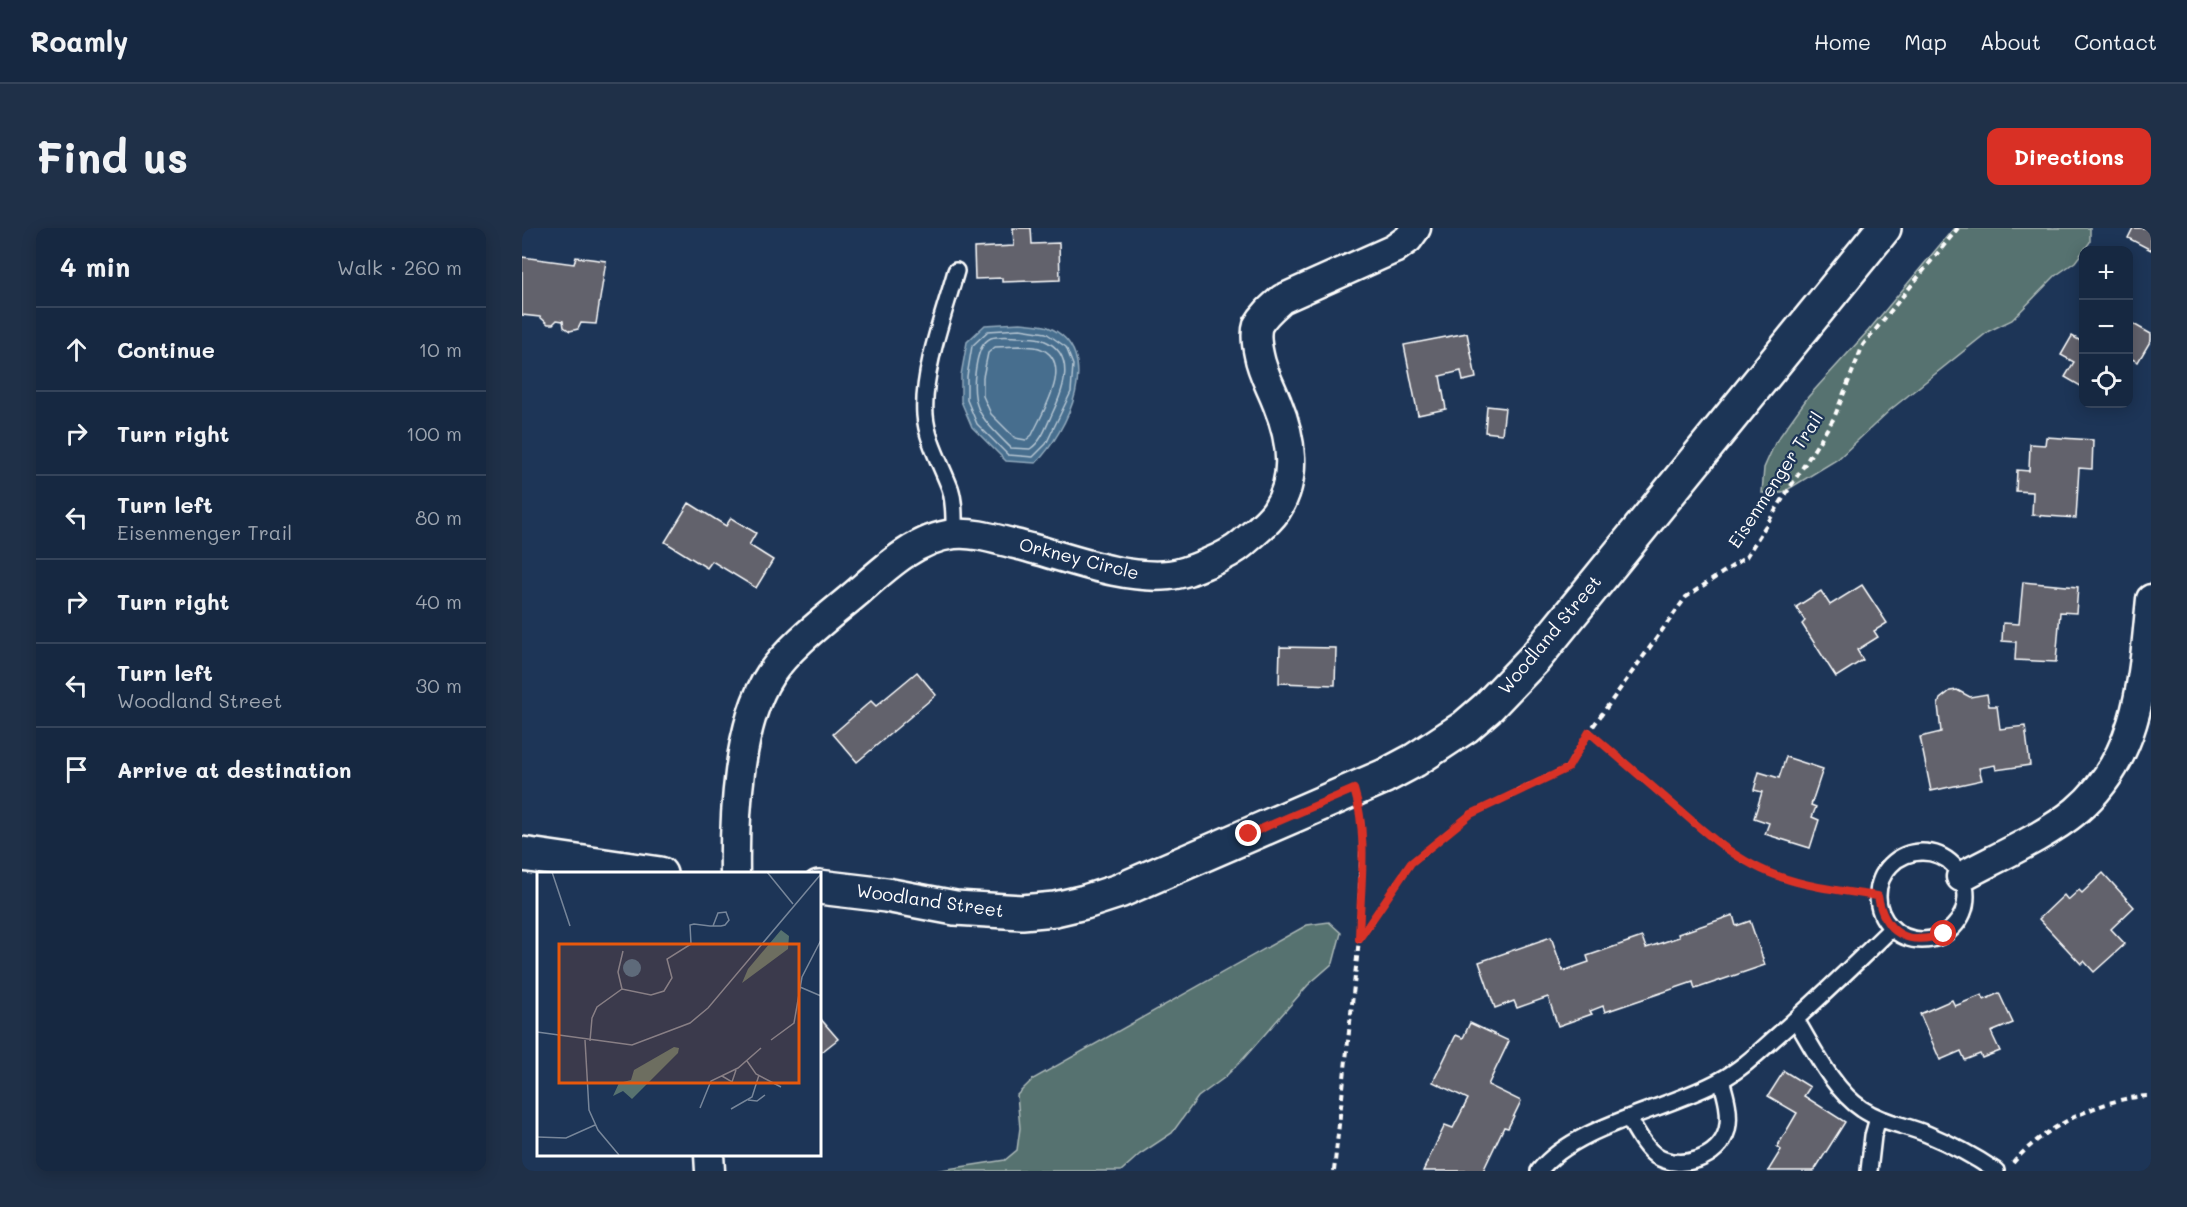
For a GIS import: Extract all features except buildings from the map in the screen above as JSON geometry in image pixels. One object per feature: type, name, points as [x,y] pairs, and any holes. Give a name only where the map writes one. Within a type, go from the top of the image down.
[{"type":"street","name":"Orkney Circle","points":[[735,872],[736,825],[745,745],[757,699],[770,675],[786,655],[891,563],[932,540],[954,534],[975,534],[1096,566],[1149,576],[1171,575],[1194,569],[1238,548],[1276,511],[1288,486],[1291,458],[1278,406],[1261,365],[1257,345],[1257,327],[1267,312],[1282,299],[1394,249],[1408,239],[1416,228]]},
{"type":"street","name":"Woodland Street","points":[[820,887],[991,912],[1055,909],[1119,891],[1354,789],[1415,760],[1440,745],[1465,727],[1535,658],[1884,228]]},
{"type":"street","points":[[1961,877],[2046,831],[2074,812],[2097,791],[2116,763],[2130,733],[2138,705],[2151,598]]},
{"type":"street","points":[[522,854],[646,872]]},
{"type":"street","points":[[709,1156],[710,1171]]},
{"type":"lane","points":[[954,534],[955,513],[950,490],[930,440],[925,415],[925,392],[929,368],[956,271]]},
{"type":"lane","points":[[1916,853],[1933,854],[1948,861],[1961,877],[1965,892],[1965,906],[1959,919],[1944,934],[1931,939],[1917,940],[1903,936],[1883,918],[1878,896],[1881,880],[1887,869],[1900,858],[1916,853]]},
{"type":"lane","points":[[1539,1171],[1555,1154],[1576,1141],[1680,1099],[1721,1080],[1740,1068],[1796,1020],[1892,928]]},
{"type":"lane","points":[[1796,1020],[1816,1054],[1847,1096],[1861,1109],[1878,1118],[1926,1133],[1954,1146],[1996,1171]]},
{"type":"lane","points":[[1629,1119],[1642,1141],[1656,1156],[1668,1163],[1681,1165],[1696,1162],[1711,1154],[1727,1130],[1727,1098],[1721,1080]]},
{"type":"lane","points":[[1869,1171],[1873,1136],[1878,1118]]},
{"type":"path","name":"Eisenmenger Trail","points":[[1359,939],[1411,863],[1471,814],[1568,768],[1589,732],[1686,597],[1746,557],[1834,417],[1863,345],[1958,228]]},
{"type":"path","points":[[1589,732],[1705,832],[1753,866],[1781,878],[1808,885],[1878,896]]},
{"type":"path","points":[[1334,1171],[1359,939],[1362,837],[1359,805],[1354,789]]},
{"type":"path","points":[[2006,1171],[2024,1149],[2063,1123],[2117,1101],[2151,1096]]},
{"type":"green space","points":[[1954,228],[2090,228],[2090,242],[2087,246],[2079,246],[2079,257],[2075,262],[2055,276],[2012,320],[1989,331],[1890,410],[1838,459],[1782,493],[1762,493],[1764,468],[1775,443],[1808,397],[1868,331]]},
{"type":"green space","points":[[1329,922],[1341,933],[1333,963],[1308,985],[1224,1078],[1198,1097],[1172,1133],[1140,1154],[1121,1171],[935,1171],[1005,1160],[1017,1150],[1020,1128],[1017,1095],[1033,1079],[1307,925]]},
{"type":"water","points":[[1020,323],[1048,327],[1065,339],[1075,354],[1078,373],[1069,413],[1048,449],[1036,463],[1006,461],[972,427],[961,401],[961,375],[967,342],[985,325]]},
{"type":"route","points":[[1249,834],[1354,789],[1359,805],[1362,837],[1359,939],[1411,863],[1471,814],[1568,768],[1589,732],[1705,832],[1753,866],[1781,878],[1808,885],[1878,896],[1883,918],[1903,936],[1917,940],[1931,939],[1944,934]]}]
